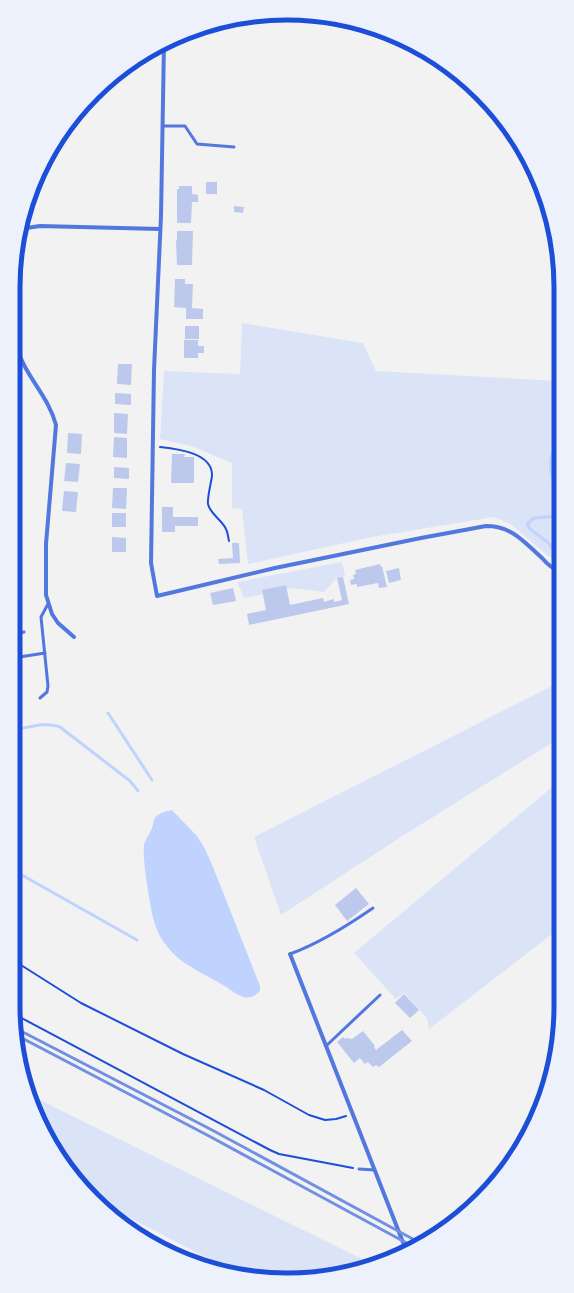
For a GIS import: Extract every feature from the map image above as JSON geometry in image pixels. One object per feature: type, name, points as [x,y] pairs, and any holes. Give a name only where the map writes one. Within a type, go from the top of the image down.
[{"type":"street","points":[[164,51],[153,446],[152,562],[157,596],[275,568],[429,536],[486,526],[497,526],[513,533],[554,568]]},
{"type":"street","points":[[27,228],[40,226],[160,229]]},
{"type":"street","points":[[20,355],[24,365],[53,413],[56,425],[46,544],[46,595],[52,614],[58,623],[74,637]]},
{"type":"street","points":[[290,954],[404,1245]]},
{"type":"lane","points":[[163,126],[185,126],[197,144],[234,147]]},
{"type":"lane","points":[[40,698],[47,692],[48,686],[41,617],[48,604]]},
{"type":"lane","points":[[20,633],[24,632]]},
{"type":"lane","points":[[20,657],[45,653]]},
{"type":"lane","points":[[290,954],[342,928],[373,908]]},
{"type":"lane","points":[[326,1046],[380,995]]},
{"type":"lane","points":[[359,1169],[375,1170]]},
{"type":"path","points":[[153,446],[201,456],[208,463],[212,474],[207,502],[209,508],[226,529],[229,541]]},
{"type":"path","points":[[20,965],[81,1004],[183,1054],[264,1090],[309,1115],[325,1120],[331,1120],[344,1117],[352,1113]]},
{"type":"path","points":[[21,1018],[270,1150],[279,1154],[359,1169]]},
{"type":"shaded area","points":[[242,323],[363,343],[376,371],[554,381],[554,559],[548,556],[512,525],[494,517],[372,537],[248,564],[242,509],[232,508],[232,463],[191,446],[160,439],[164,371],[240,374]]},
{"type":"shaded area","points":[[342,562],[345,576],[337,578],[324,592],[292,588],[244,598],[237,582]]},
{"type":"shaded area","points":[[554,685],[554,742],[401,837],[281,915],[254,837]]},
{"type":"shaded area","points":[[554,786],[554,932],[429,1029],[427,1018],[404,993],[396,999],[354,953]]},
{"type":"shaded area","points":[[36,1098],[366,1261],[322,1271],[287,1273],[252,1271],[219,1264],[111,1207],[75,1169],[56,1140]]},
{"type":"water","points":[[172,810],[197,836],[213,867],[260,986],[260,991],[251,997],[237,994],[193,968],[172,952],[157,931],[152,914],[147,883],[144,861],[144,845],[155,818],[161,813]]},
{"type":"building","points":[[206,182],[217,182],[217,194],[206,194]]},
{"type":"building","points":[[179,186],[192,186],[192,194],[198,195],[198,202],[192,202],[191,223],[177,223],[177,189],[179,189]]},
{"type":"building","points":[[234,206],[244,207],[243,213],[234,212]]},
{"type":"building","points":[[177,231],[193,231],[192,265],[177,265]]},
{"type":"building","points":[[175,279],[185,279],[185,284],[193,284],[192,308],[203,309],[203,319],[186,319],[186,308],[174,307]]},
{"type":"building","points":[[185,326],[199,326],[199,339],[185,339]]},
{"type":"building","points":[[184,340],[198,340],[198,346],[204,346],[204,353],[198,353],[198,358],[184,358]]},
{"type":"building","points":[[118,364],[132,364],[131,385],[117,384]]},
{"type":"building","points":[[115,393],[131,394],[131,405],[115,404]]},
{"type":"building","points":[[114,413],[128,414],[127,434],[114,433]]},
{"type":"building","points":[[68,433],[82,434],[81,454],[67,453]]},
{"type":"building","points":[[114,437],[127,438],[127,458],[113,457]]},
{"type":"building","points":[[172,454],[185,454],[184,457],[194,457],[194,483],[171,483]]},
{"type":"building","points":[[66,463],[80,464],[78,482],[64,481]]},
{"type":"building","points":[[114,467],[129,468],[129,479],[114,478]]},
{"type":"building","points":[[113,488],[127,488],[126,509],[112,508]]},
{"type":"building","points":[[64,491],[78,492],[76,512],[62,511]]},
{"type":"building","points":[[162,507],[173,507],[173,517],[198,517],[198,526],[175,526],[175,532],[162,532]]},
{"type":"building","points":[[112,513],[126,513],[126,527],[112,527]]},
{"type":"building","points":[[112,537],[126,538],[126,552],[112,552]]},
{"type":"building","points":[[232,543],[239,543],[240,563],[219,564],[218,559],[233,558]]},
{"type":"building","points":[[380,564],[381,567],[382,566],[387,587],[379,588],[378,583],[357,587],[357,584],[351,585],[350,580],[354,579],[353,575],[356,574],[355,570]]},
{"type":"building","points":[[399,568],[401,580],[389,583],[386,571]]},
{"type":"building","points":[[343,577],[349,604],[249,625],[247,614],[266,610],[262,590],[286,585],[290,605],[323,598],[324,602],[334,599],[334,602],[342,600],[337,578]]},
{"type":"building","points":[[233,588],[236,601],[213,605],[210,593]]},
{"type":"building","points":[[356,888],[369,904],[347,921],[335,905]]},
{"type":"building","points":[[404,994],[419,1010],[410,1018],[395,1003]]},
{"type":"building","points":[[402,1030],[412,1041],[379,1067],[376,1065],[373,1067],[368,1062],[365,1064],[360,1058],[354,1063],[337,1042],[343,1037],[345,1039],[352,1039],[363,1031],[375,1046],[374,1047],[376,1050]]},
{"type":"waterway","points":[[554,451],[551,457],[550,465],[554,485]]},
{"type":"waterway","points":[[554,516],[534,518],[527,524],[530,529],[550,544],[554,552]]},
{"type":"waterway","points":[[108,713],[152,780]]},
{"type":"waterway","points":[[20,729],[43,725],[55,725],[60,727],[130,781],[138,791]]},
{"type":"waterway","points":[[20,874],[137,940]]},
{"type":"railway","points":[[21,1031],[212,1130],[415,1240]]},
{"type":"railway","points":[[22,1038],[209,1136],[408,1244]]}]
